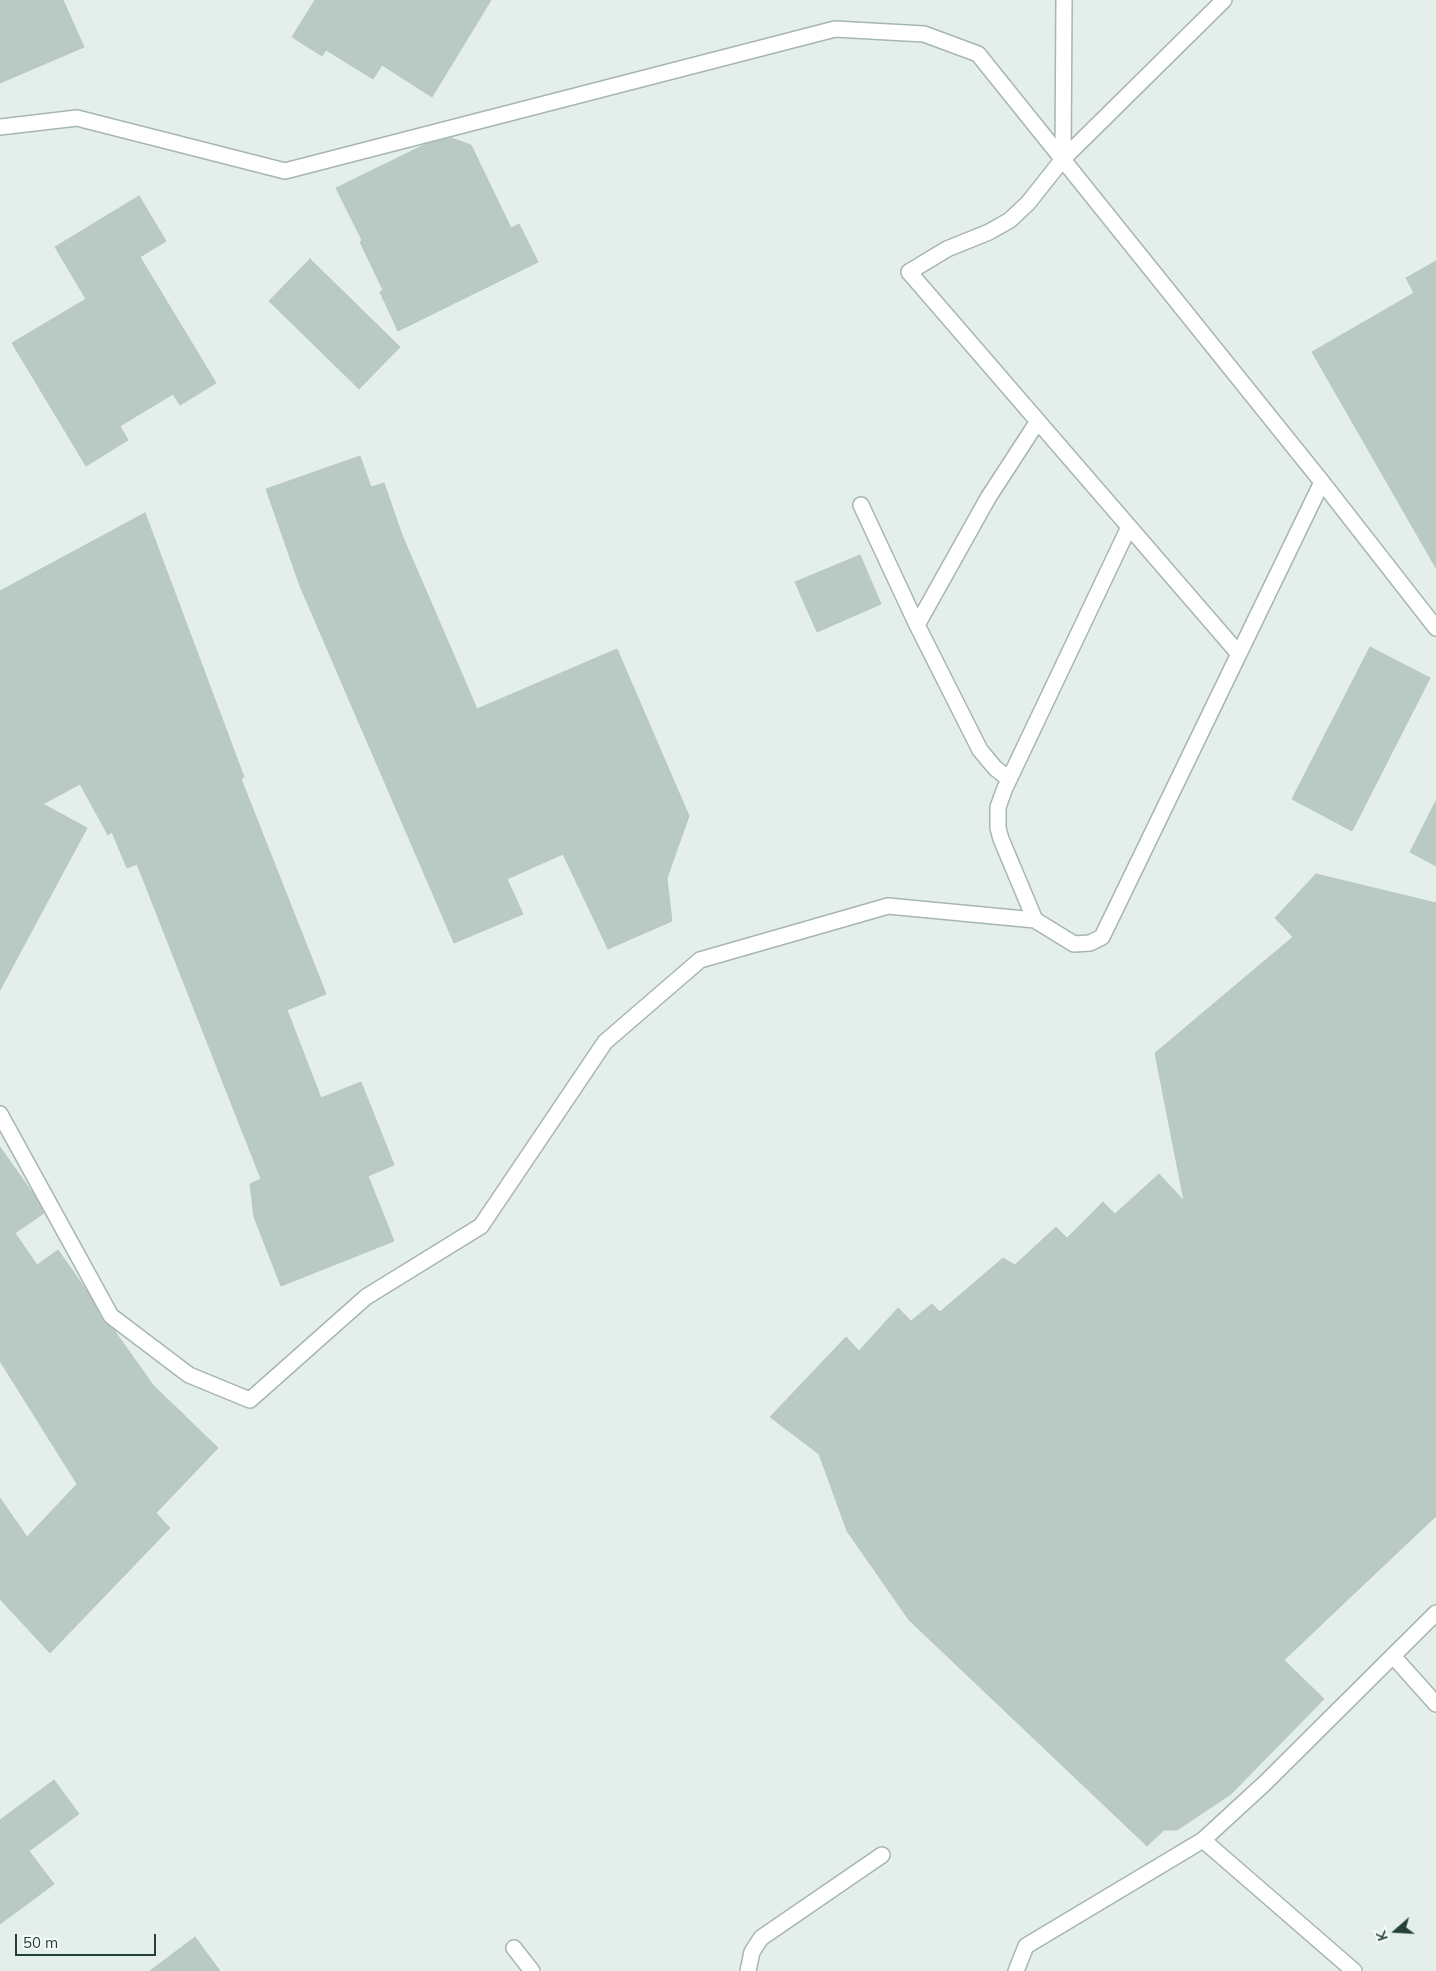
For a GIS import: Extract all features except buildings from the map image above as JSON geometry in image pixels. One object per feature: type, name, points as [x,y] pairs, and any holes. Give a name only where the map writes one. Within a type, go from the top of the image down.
[{"type":"street","points":[[1064,0],[1064,159]]},
{"type":"street","points":[[1224,0],[1064,159],[1028,204],[1010,220],[989,232],[948,249],[909,272],[1239,654]]},
{"type":"street","points":[[0,127],[76,118],[284,171],[835,29],[924,34],[978,54],[1322,482],[1436,628]]},
{"type":"street","points":[[918,625],[988,498],[1038,422]]},
{"type":"street","points":[[0,1114],[111,1316],[189,1375],[250,1400],[366,1297],[481,1226],[606,1042],[700,960],[888,906],[1035,920],[1074,944],[1090,943],[1102,937],[1322,482]]},
{"type":"street","points":[[861,505],[980,750],[995,768],[1010,779]]},
{"type":"street","points":[[1035,920],[998,828],[998,807],[1129,527]]},
{"type":"street","points":[[1016,1971],[1026,1946],[1203,1840],[1265,1783],[1436,1613]]},
{"type":"street","points":[[1393,1656],[1436,1704]]},
{"type":"street","points":[[1203,1840],[1354,1971]]},
{"type":"street","points":[[748,1971],[752,1952],[762,1938],[882,1855]]},
{"type":"street","points":[[514,1948],[532,1971]]}]
